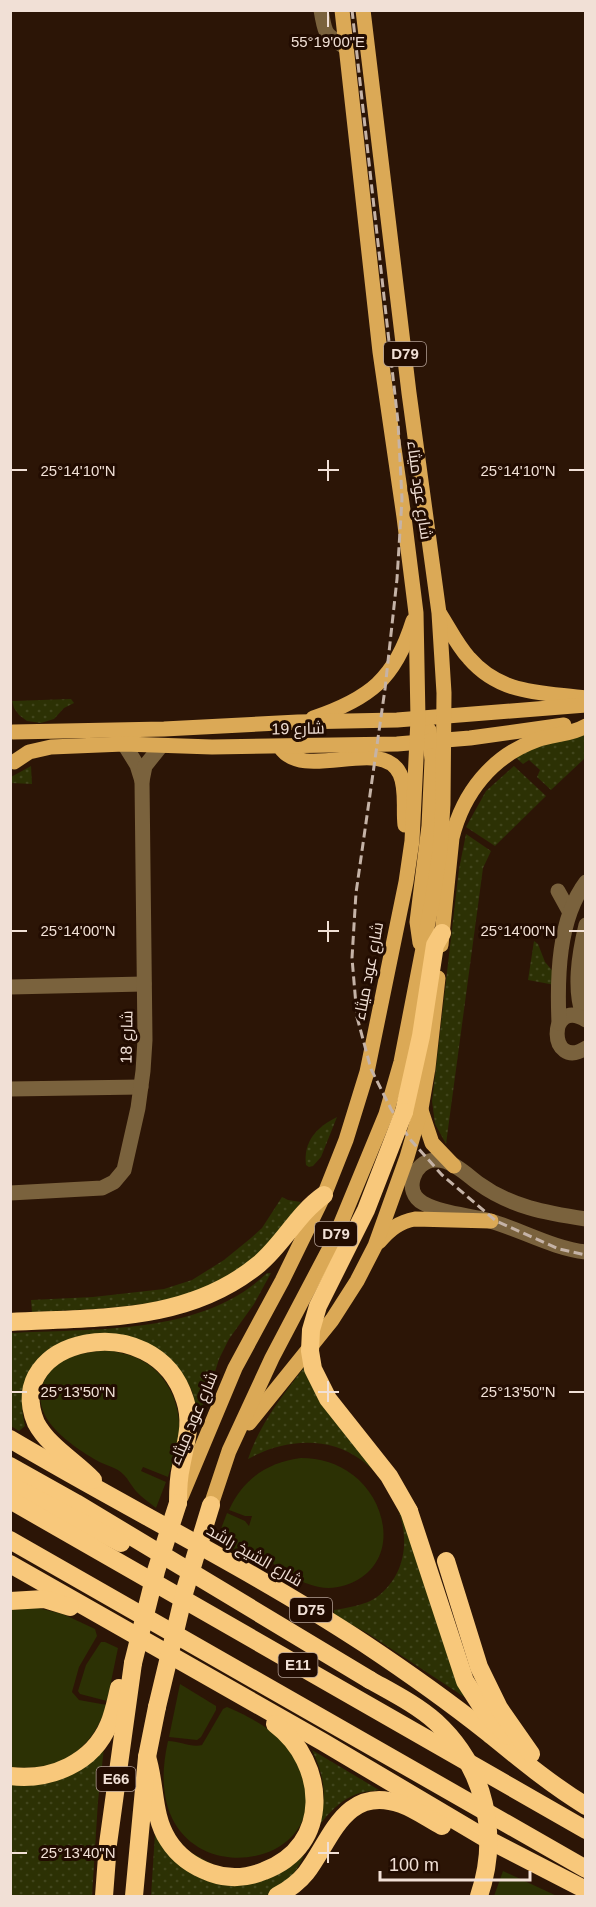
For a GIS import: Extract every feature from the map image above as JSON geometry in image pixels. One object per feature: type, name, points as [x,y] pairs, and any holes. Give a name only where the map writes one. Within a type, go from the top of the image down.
[{"type":"highway","points":[[442,933],[435,945],[412,1111],[318,1306],[311,1330],[310,1351],[314,1369],[327,1400],[389,1476],[409,1511],[465,1681],[475,1699],[496,1725],[531,1754],[585,1791]]},
{"type":"highway","points":[[10,1322],[139,1315],[168,1310],[195,1301],[235,1282],[258,1264],[279,1244],[309,1207],[324,1195]]},
{"type":"highway","points":[[104,1494],[83,1470],[45,1437],[33,1415],[30,1402],[35,1375],[49,1359],[74,1345],[104,1341],[124,1343],[152,1356],[167,1369],[183,1394],[188,1411],[189,1429],[179,1478],[178,1503]]},
{"type":"highway","name":"شارع الشيخ راشد","points":[[10,1439],[104,1494],[281,1591],[365,1644],[449,1703],[523,1762],[585,1806]]},
{"type":"highway","points":[[10,1466],[414,1705],[435,1721],[456,1744],[472,1770],[483,1799],[488,1826],[489,1854],[479,1896]]},
{"type":"highway","points":[[10,1485],[121,1543],[225,1602],[277,1624]]},
{"type":"highway","name":"E11","points":[[10,1500],[585,1830]]},
{"type":"highway","name":"شارع عود ميثاء","points":[[104,1896],[108,1844],[133,1663],[156,1571],[178,1503]]},
{"type":"highway","name":"شارع عود ميثاء","points":[[134,1896],[147,1757],[185,1590],[211,1505]]},
{"type":"highway","name":"E11","points":[[10,1540],[585,1869]]},
{"type":"highway","points":[[446,1561],[478,1667],[499,1708],[531,1754]]},
{"type":"highway","points":[[10,1564],[232,1689],[484,1838],[585,1890]]},
{"type":"highway","points":[[10,1601],[34,1598],[56,1602],[108,1627],[136,1635]]},
{"type":"highway","points":[[10,1776],[31,1778],[51,1774],[71,1766],[87,1754],[106,1731],[119,1688],[133,1663]]},
{"type":"highway","points":[[147,1757],[160,1824],[176,1850],[193,1865],[214,1874],[236,1877],[259,1873],[286,1859],[300,1844],[313,1815],[315,1795],[312,1774],[304,1755],[292,1739],[232,1689]]},
{"type":"highway","points":[[277,1896],[293,1886],[307,1872],[329,1833],[345,1815],[358,1806],[375,1801],[401,1804],[510,1862],[542,1869]]},
{"type":"main road","name":"شارع عود ميثاء","points":[[211,1505],[230,1451],[272,1358],[334,1240],[396,1085],[440,851],[443,804],[431,741],[418,719],[416,613],[380,352],[342,10]]},
{"type":"main road","name":"شارع عود ميثاء","points":[[178,1503],[235,1368],[282,1281],[324,1195],[346,1140],[367,1072],[406,882],[431,741],[444,717],[439,613],[416,447],[363,10]]},
{"type":"main road","points":[[298,722],[338,708],[363,696],[388,675],[399,658],[416,613]]},
{"type":"main road","points":[[439,613],[468,657],[488,675],[518,690],[536,694],[585,698]]},
{"type":"main road","name":"شارع 19","points":[[12,731],[154,730],[298,722],[418,719],[585,705]]},
{"type":"main road","points":[[442,933],[452,838],[469,795],[489,770],[522,746],[578,730],[585,725]]},
{"type":"main road","name":"شارع 19","points":[[12,763],[40,749],[124,744],[280,747],[431,741],[585,725]]},
{"type":"main road","points":[[12,731],[18,747],[12,763]]},
{"type":"main road","points":[[280,747],[284,754],[298,760],[375,759],[392,764],[402,780],[405,824],[412,842]]},
{"type":"main road","points":[[412,1111],[432,1143],[454,1166]]},
{"type":"main road","points":[[230,1451],[271,1394],[332,1320],[357,1281],[375,1246],[410,1147],[412,1111]]},
{"type":"main road","points":[[375,1246],[394,1226],[405,1221],[428,1218],[491,1221]]},
{"type":"street","points":[[321,10],[328,36],[347,49]]},
{"type":"street","name":"شارع 18","points":[[124,744],[137,765],[142,781]]},
{"type":"street","name":"شارع 18","points":[[10,1193],[97,1189],[114,1182],[124,1170],[141,1088],[145,1040],[142,781],[144,766],[161,746]]},
{"type":"street","points":[[582,1052],[568,1051],[558,1043],[556,1031],[559,1023],[559,978],[569,911],[585,882]]},
{"type":"street","points":[[558,891],[569,911]]},
{"type":"street","points":[[584,1019],[580,1008],[578,987],[585,925]]},
{"type":"street","points":[[10,987],[144,984]]},
{"type":"street","points":[[559,1023],[573,1016],[584,1019]]},
{"type":"street","points":[[10,1089],[141,1088]]},
{"type":"street","points":[[585,1219],[548,1214],[516,1205],[486,1189],[445,1161],[433,1160],[423,1164],[415,1172],[412,1183],[414,1194],[421,1202],[432,1207],[491,1221],[569,1250],[585,1252]]},
{"type":"green space","points":[[71,699],[74,703],[64,708],[54,719],[41,723],[27,721],[19,715],[12,701]]},
{"type":"green space","points":[[585,733],[585,758],[551,790],[537,777],[540,770],[529,760],[523,764],[515,757],[530,749]]},
{"type":"green space","points":[[31,766],[32,784],[11,783],[11,777]]},
{"type":"green space","points":[[514,766],[546,796],[495,846],[466,827],[486,791]]},
{"type":"green space","points":[[466,834],[491,851],[483,868],[446,1144],[435,1124],[432,1101],[459,869]]},
{"type":"green space","points":[[534,941],[538,944],[545,962],[556,975],[555,985],[528,980]]},
{"type":"green space","points":[[337,1117],[321,1157],[309,1167],[306,1165],[306,1156],[309,1142],[323,1125]]},
{"type":"green space","points":[[282,1197],[301,1202],[263,1250],[239,1270],[212,1284],[184,1295],[154,1302],[93,1309],[32,1312],[31,1300],[93,1297],[164,1289],[192,1280],[224,1260],[262,1228]]},
{"type":"green space","points":[[267,1273],[271,1273],[219,1359],[209,1391],[197,1418],[192,1391],[171,1361],[144,1343],[114,1335],[84,1336],[56,1345],[35,1363],[23,1390],[25,1426],[19,1431],[11,1426],[10,1333],[146,1325],[179,1318],[211,1308],[241,1293]]},
{"type":"green space","points":[[110,1350],[134,1357],[157,1371],[175,1401],[179,1436],[168,1477],[143,1467],[141,1471],[166,1482],[156,1508],[137,1493],[121,1472],[96,1460],[63,1437],[53,1427],[41,1405],[41,1392],[45,1379],[57,1365],[73,1356]]},
{"type":"green space","points":[[306,1365],[390,1483],[472,1702],[367,1633],[334,1615],[334,1610],[362,1604],[377,1597],[394,1579],[402,1558],[404,1535],[399,1513],[389,1491],[375,1472],[357,1457],[325,1444],[302,1443],[280,1446],[248,1459],[266,1421]]},
{"type":"green space","points":[[301,1458],[328,1462],[353,1475],[364,1485],[380,1512],[383,1541],[379,1556],[372,1568],[350,1584],[340,1587],[319,1587],[281,1571],[266,1558],[242,1555],[216,1542],[227,1513],[245,1521],[249,1526],[252,1516],[229,1510],[249,1481],[278,1463]]},
{"type":"green space","points":[[38,1608],[63,1614],[95,1629],[97,1636],[79,1667],[72,1692],[79,1700],[107,1705],[92,1735],[71,1756],[44,1766],[11,1767],[10,1610]]},
{"type":"green space","points":[[101,1642],[118,1648],[107,1701],[80,1694],[78,1691],[86,1665]]},
{"type":"green space","points":[[180,1684],[216,1706],[201,1737],[197,1740],[169,1737]]},
{"type":"green space","points":[[227,1707],[262,1725],[285,1744],[293,1754],[298,1766],[306,1804],[295,1833],[271,1851],[239,1858],[207,1851],[180,1831],[165,1794],[168,1741],[194,1746],[202,1745],[223,1709]]},
{"type":"green space","points":[[104,1748],[92,1896],[13,1896],[10,1893],[10,1784]]},
{"type":"green space","points":[[312,1750],[379,1790],[349,1797],[317,1828],[323,1808],[324,1789]]},
{"type":"green space","points":[[155,1833],[249,1884],[279,1874],[304,1855],[298,1868],[289,1879],[268,1896],[151,1896]]},
{"type":"green space","points":[[503,1871],[557,1896],[494,1896]]},
{"type":"railway","points":[[352,10],[398,422],[402,499],[397,579],[385,689],[356,893],[352,958],[357,1017],[371,1069],[391,1109],[409,1138],[442,1175],[496,1221],[559,1249],[586,1255]]}]
